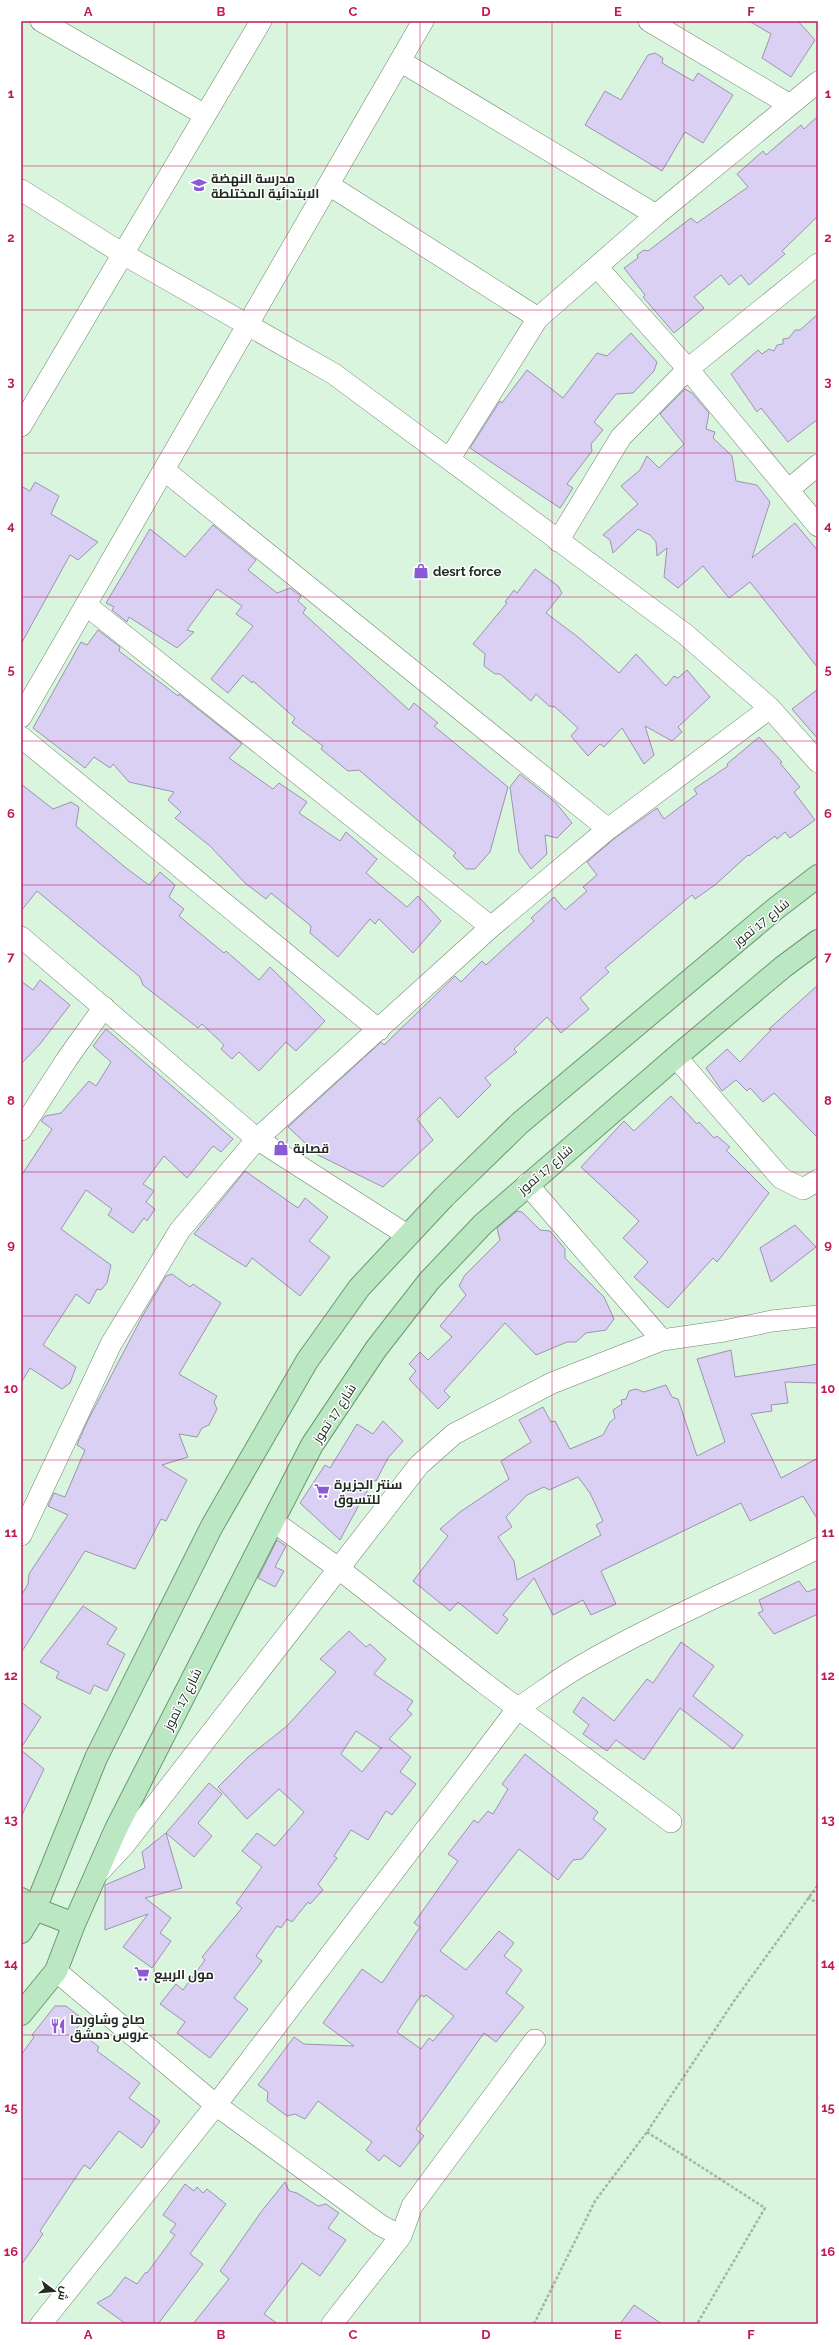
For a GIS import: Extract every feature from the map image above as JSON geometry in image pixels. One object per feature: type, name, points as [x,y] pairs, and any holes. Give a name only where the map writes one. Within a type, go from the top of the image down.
[{"type":"main road","name":"شارع 17 تموز","points":[[21,1932],[28,1904],[96,1758],[212,1526],[307,1361],[360,1288],[407,1235],[520,1123],[775,909],[818,876]]},
{"type":"main road","name":"شارع 17 تموز","points":[[21,2014],[56,1971],[92,1881],[116,1829],[312,1445],[376,1349],[429,1281],[483,1224],[676,1057],[783,967],[818,941]]},
{"type":"main road","points":[[28,1904],[74,1924]]},
{"type":"street","points":[[41,21],[205,115]]},
{"type":"street","points":[[21,426],[27,402],[123,254],[261,21]]},
{"type":"street","points":[[21,716],[423,21]]},
{"type":"street","points":[[649,21],[790,105]]},
{"type":"street","points":[[400,61],[656,215]]},
{"type":"street","points":[[450,458],[538,318],[656,215],[818,82]]},
{"type":"street","points":[[329,185],[538,318]]},
{"type":"street","points":[[21,190],[123,254],[247,326],[334,374],[450,458],[558,541],[685,634],[770,708],[818,762]]},
{"type":"street","points":[[558,541],[620,437],[688,370],[818,264]]},
{"type":"street","points":[[597,267],[688,370],[818,526]]},
{"type":"street","points":[[788,490],[818,466]]},
{"type":"street","points":[[164,470],[608,829]]},
{"type":"street","points":[[86,605],[491,927]]},
{"type":"street","points":[[21,1534],[111,1344],[180,1230],[257,1139],[491,927],[608,829],[770,708]]},
{"type":"street","points":[[21,737],[379,1030]]},
{"type":"street","points":[[21,937],[257,1139],[407,1235]]},
{"type":"street","points":[[21,1130],[67,1059],[104,1007]]},
{"type":"street","points":[[676,1057],[781,1178],[803,1189],[818,1180]]},
{"type":"street","points":[[528,1184],[662,1340]]},
{"type":"street","points":[[92,1881],[125,1844],[338,1568],[419,1466],[454,1434],[552,1383],[662,1340],[724,1331],[772,1321],[818,1316]]},
{"type":"street","points":[[273,1521],[338,1568],[518,1708],[671,1822]]},
{"type":"street","points":[[41,2324],[216,2105],[518,1708],[577,1668],[646,1630],[818,1548]]},
{"type":"street","points":[[56,1971],[216,2105],[380,2225],[401,2236]]},
{"type":"street","points":[[332,2324],[401,2236],[412,2206],[535,2040]]},
{"type":"path","points":[[534,2324],[595,2201],[647,2132],[734,2001],[818,1885]]},
{"type":"path","points":[[808,1897],[818,1904]]},
{"type":"path","points":[[647,2132],[765,2208],[697,2324]]},
{"type":"building","points":[[749,21],[798,21],[815,40],[791,77],[762,58],[771,34]]},
{"type":"building","points":[[655,53],[663,58],[662,63],[693,81],[698,73],[733,95],[703,143],[685,132],[662,171],[585,125],[605,91],[621,100],[648,55]]},
{"type":"building","points":[[818,116],[818,216],[782,251],[785,254],[749,285],[741,275],[729,285],[721,275],[694,297],[704,308],[674,333],[643,297],[645,295],[624,268],[638,258],[637,255],[644,250],[648,251],[691,218],[697,223],[748,187],[737,174],[763,151],[766,155],[801,125],[804,129]]},
{"type":"building","points":[[818,314],[818,419],[788,442],[761,408],[757,412],[731,374],[758,350],[762,354],[769,349],[774,351],[777,345],[783,344],[783,339],[789,338],[795,330],[800,330]]},
{"type":"building","points":[[631,333],[657,362],[654,371],[633,393],[616,394],[594,422],[603,430],[591,444],[592,451],[567,484],[573,488],[560,508],[470,448],[500,401],[502,403],[527,370],[563,398],[597,353],[607,356]]},
{"type":"building","points":[[685,389],[692,393],[709,413],[706,429],[715,432],[713,438],[732,456],[736,481],[757,485],[770,502],[752,558],[795,523],[818,551],[818,668],[750,582],[729,598],[703,566],[678,588],[664,577],[667,548],[657,556],[656,542],[650,535],[638,529],[613,553],[610,540],[603,535],[638,504],[621,486],[640,470],[647,456],[659,468],[684,444],[660,414]]},
{"type":"building","points":[[35,482],[59,496],[51,514],[98,542],[78,560],[70,555],[21,644],[21,486],[30,491]]},
{"type":"building","points":[[213,525],[256,560],[248,570],[277,593],[290,588],[301,596],[298,601],[306,608],[303,613],[409,710],[414,703],[438,723],[434,726],[508,787],[490,852],[475,869],[466,869],[453,856],[456,853],[359,770],[348,771],[321,749],[323,746],[292,723],[295,718],[253,681],[252,683],[243,675],[228,693],[211,679],[253,626],[236,614],[242,606],[217,589],[187,630],[194,632],[177,648],[129,617],[127,622],[112,610],[114,607],[106,603],[150,529],[185,557]]},
{"type":"building","points":[[535,569],[558,586],[562,593],[546,613],[578,637],[619,673],[636,654],[666,686],[674,676],[678,678],[687,670],[710,697],[678,727],[682,732],[672,741],[645,726],[654,755],[644,764],[622,728],[604,747],[600,744],[588,756],[571,736],[578,728],[555,707],[549,706],[536,694],[531,701],[500,674],[495,674],[484,666],[485,654],[473,644],[507,603],[505,602],[514,590],[517,593]]},
{"type":"building","points":[[98,630],[120,647],[119,651],[178,696],[179,694],[242,744],[229,758],[273,789],[279,783],[307,802],[299,813],[340,841],[346,832],[377,859],[366,873],[407,907],[418,896],[441,921],[413,953],[379,919],[375,924],[370,919],[338,957],[310,933],[311,926],[271,893],[266,899],[245,883],[210,846],[175,818],[181,812],[168,800],[174,792],[129,782],[113,764],[110,768],[94,757],[85,768],[33,728],[81,642],[87,645]]},
{"type":"building","points":[[818,689],[818,739],[792,709]]},
{"type":"building","points":[[759,737],[782,762],[780,763],[800,787],[794,792],[815,820],[790,838],[785,832],[777,839],[775,836],[749,856],[748,855],[715,885],[695,899],[692,895],[605,968],[609,972],[580,998],[589,1009],[561,1033],[547,1017],[514,1049],[517,1052],[485,1078],[491,1085],[458,1118],[440,1097],[417,1119],[433,1140],[383,1187],[318,1155],[288,1127],[381,1042],[384,1045],[455,976],[461,982],[482,961],[486,965],[534,921],[531,918],[554,897],[565,910],[587,891],[583,887],[597,875],[587,862],[615,838],[657,808],[664,819],[697,794],[694,789],[728,766],[727,764]]},
{"type":"building","points":[[520,774],[556,803],[572,823],[557,838],[545,835],[547,854],[531,869],[519,852],[510,787]]},
{"type":"building","points":[[21,784],[53,809],[71,802],[79,807],[76,826],[126,868],[149,885],[160,872],[175,885],[169,897],[184,909],[179,916],[224,953],[226,951],[259,980],[270,967],[325,1021],[296,1051],[286,1042],[259,1071],[239,1052],[232,1059],[221,1049],[224,1045],[202,1024],[198,1028],[143,985],[140,977],[37,891],[21,911]]},
{"type":"building","points":[[40,980],[70,1005],[40,1044],[21,1064],[21,981],[33,990]]},
{"type":"building","points":[[818,985],[818,1138],[774,1093],[763,1102],[750,1088],[747,1091],[736,1080],[722,1091],[706,1068],[727,1049],[740,1062],[771,1030],[769,1029]]},
{"type":"building","points":[[106,1029],[233,1139],[221,1152],[213,1146],[187,1178],[164,1156],[143,1184],[154,1191],[146,1202],[155,1209],[147,1221],[144,1218],[133,1233],[108,1215],[112,1209],[86,1190],[61,1229],[111,1265],[107,1283],[101,1290],[97,1289],[89,1304],[76,1294],[43,1345],[76,1367],[70,1383],[62,1389],[30,1368],[21,1383],[21,1176],[52,1129],[41,1121],[45,1116],[61,1113],[89,1081],[96,1086],[111,1062],[93,1046]]},
{"type":"building","points":[[671,1096],[697,1124],[699,1122],[714,1138],[717,1136],[730,1147],[726,1150],[769,1193],[717,1262],[713,1258],[668,1308],[634,1277],[648,1262],[623,1238],[639,1221],[581,1167],[624,1121],[634,1131]]},
{"type":"building","points":[[245,1171],[298,1208],[305,1198],[328,1217],[309,1241],[330,1257],[300,1296],[252,1258],[246,1267],[194,1234]]},
{"type":"building","points":[[517,1211],[522,1212],[540,1230],[550,1231],[565,1249],[565,1258],[604,1297],[614,1319],[606,1330],[586,1333],[576,1342],[567,1342],[536,1355],[505,1323],[444,1391],[450,1397],[438,1409],[409,1379],[416,1371],[409,1364],[420,1352],[428,1360],[452,1337],[440,1326],[466,1295],[459,1286],[465,1275],[500,1240],[497,1228]]},
{"type":"building","points":[[795,1225],[816,1247],[771,1282],[760,1248]]},
{"type":"building","points":[[172,1274],[190,1287],[193,1284],[221,1303],[179,1374],[217,1396],[214,1402],[217,1409],[209,1425],[202,1428],[197,1437],[179,1434],[188,1457],[162,1465],[187,1480],[166,1521],[161,1519],[135,1569],[85,1551],[21,1653],[21,1596],[28,1584],[29,1574],[68,1515],[48,1506],[54,1493],[65,1497],[85,1450],[77,1445],[87,1422],[143,1315],[166,1276]]},
{"type":"building","points":[[731,1350],[735,1377],[818,1364],[818,1383],[785,1382],[788,1403],[771,1405],[772,1411],[751,1414],[781,1478],[818,1458],[818,1520],[803,1496],[750,1521],[741,1503],[601,1571],[616,1604],[591,1615],[583,1600],[553,1615],[534,1578],[503,1615],[508,1619],[497,1634],[458,1602],[450,1611],[413,1581],[448,1536],[440,1529],[460,1512],[509,1479],[501,1461],[531,1442],[519,1420],[543,1407],[551,1422],[555,1421],[570,1449],[603,1435],[610,1422],[615,1418],[613,1410],[622,1404],[621,1400],[626,1399],[629,1391],[636,1389],[644,1392],[666,1385],[672,1397],[678,1399],[697,1456],[725,1442],[697,1359]],"holes":[[[578,1477],[590,1493],[603,1521],[596,1525],[601,1535],[517,1580],[514,1561],[498,1537],[512,1527],[506,1517],[527,1495],[544,1487],[549,1490]]]},
{"type":"building","points":[[383,1421],[403,1441],[388,1458],[376,1481],[374,1480],[340,1540],[300,1503],[325,1465],[330,1468],[357,1424],[373,1434]]},
{"type":"building","points":[[277,1540],[286,1546],[275,1567],[284,1571],[275,1587],[258,1578]]},
{"type":"building","points":[[799,1581],[807,1592],[818,1588],[818,1614],[774,1634],[758,1613],[763,1611],[759,1600]]},
{"type":"building","points":[[83,1606],[117,1628],[107,1644],[125,1654],[107,1691],[94,1685],[90,1694],[56,1678],[59,1672],[40,1662]]},
{"type":"building","points":[[349,1631],[366,1647],[370,1644],[386,1659],[374,1674],[413,1701],[407,1710],[412,1714],[389,1739],[411,1757],[400,1772],[416,1784],[392,1815],[386,1811],[368,1840],[351,1830],[334,1856],[337,1858],[318,1884],[323,1890],[310,1904],[308,1902],[292,1922],[287,1919],[281,1928],[277,1926],[256,1956],[262,1961],[234,1998],[248,2009],[210,2058],[177,2033],[185,2022],[160,2004],[176,1984],[183,1990],[205,1960],[202,1957],[242,1908],[236,1903],[262,1867],[242,1851],[257,1833],[275,1846],[304,1812],[279,1789],[247,1819],[218,1787],[248,1757],[287,1726],[336,1672],[320,1659]],"holes":[[[356,1731],[381,1748],[382,1747],[362,1772],[341,1754]]]},
{"type":"building","points":[[681,1642],[714,1666],[693,1696],[743,1735],[733,1749],[680,1708],[644,1760],[616,1740],[607,1751],[583,1734],[589,1725],[573,1712],[583,1697],[614,1721],[647,1679],[653,1683]]},
{"type":"building","points":[[21,1702],[41,1717],[21,1748]]},
{"type":"building","points":[[21,1750],[44,1769],[21,1817]]},
{"type":"building","points":[[525,1754],[598,1812],[593,1819],[606,1829],[582,1859],[573,1860],[558,1880],[519,1849],[440,1951],[466,1970],[499,1931],[514,1943],[504,1956],[522,1970],[506,1993],[524,2007],[496,2042],[484,2033],[416,2129],[424,2136],[400,2167],[384,2155],[379,2161],[366,2150],[372,2142],[318,2101],[305,2119],[295,2114],[287,2116],[267,2101],[268,2092],[258,2085],[294,2037],[304,2044],[354,2046],[323,2023],[362,1969],[382,1983],[420,1927],[414,1923],[458,1861],[448,1854],[474,1820],[478,1823],[488,1811],[493,1814],[508,1789],[502,1784]],"holes":[[[421,1995],[424,1997],[426,1995],[454,2016],[433,2041],[429,2038],[421,2049],[397,2032]]]},
{"type":"building","points":[[209,1783],[222,1794],[198,1823],[212,1836],[194,1857],[166,1833]]},
{"type":"building","points":[[166,1833],[182,1888],[145,1898],[171,1918],[160,1933],[171,1941],[152,1968],[123,1947],[148,1914],[105,1930],[105,1885],[145,1868],[142,1852]]},
{"type":"building","points":[[55,2006],[66,2006],[84,2020],[76,2029],[99,2047],[97,2051],[140,2083],[129,2098],[160,2121],[142,2148],[119,2131],[90,2169],[84,2165],[40,2231],[43,2234],[21,2265],[21,2055],[34,2037],[32,2035]]},
{"type":"building","points":[[285,2182],[289,2191],[297,2193],[318,2206],[326,2204],[339,2213],[328,2228],[346,2240],[320,2276],[302,2263],[264,2314],[278,2324],[193,2324],[229,2279],[220,2271],[261,2212]]},
{"type":"building","points":[[185,2184],[194,2191],[197,2187],[203,2193],[207,2189],[226,2204],[190,2254],[203,2264],[158,2324],[126,2324],[97,2303],[111,2295],[125,2277],[137,2284],[146,2272],[147,2273],[175,2235],[170,2232],[176,2224],[163,2215]]},
{"type":"building","points":[[634,2305],[662,2324],[620,2324]]},
{"type":"place","name":"مدرسة النهضة الابتدائية المختلطة","points":[[199,185]]},
{"type":"place","name":"desrt force","points":[[421,571]]},
{"type":"place","name":"قصابة","points":[[281,1148]]},
{"type":"place","name":"سنتر الجزيرة للتسوق","points":[[322,1491]]},
{"type":"place","name":"مول الربيع","points":[[142,1974]]},
{"type":"place","name":"صاج وشاورما عروس دمشق","points":[[58,2026]]}]
